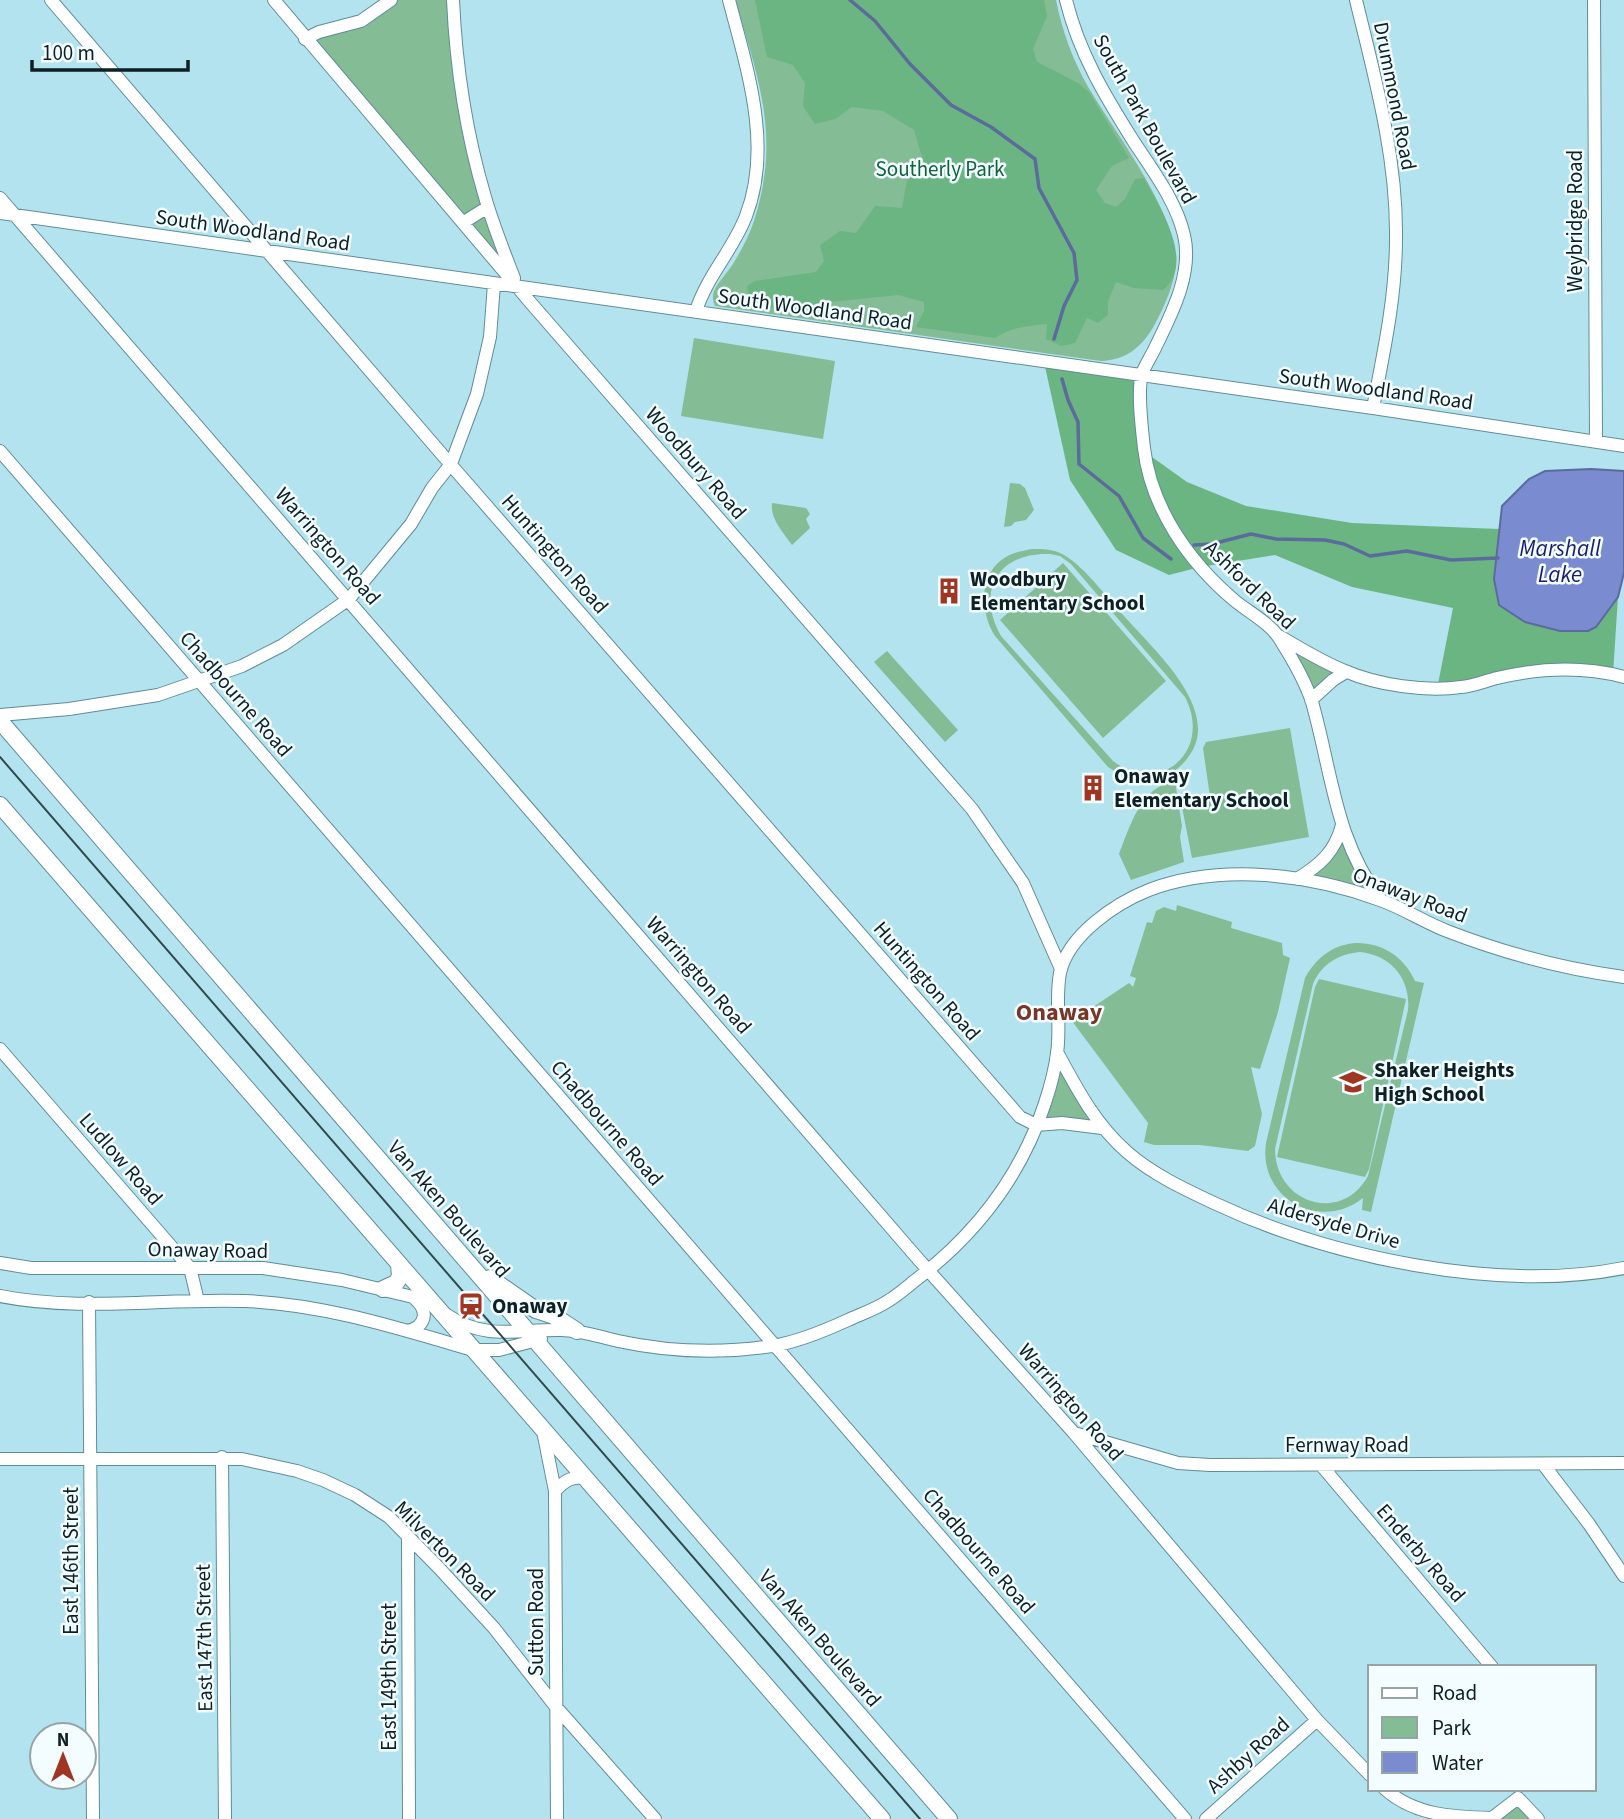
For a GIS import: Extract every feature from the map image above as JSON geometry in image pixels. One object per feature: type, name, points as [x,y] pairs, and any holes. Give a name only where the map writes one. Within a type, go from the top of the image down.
[{"type":"main road","name":"Van Aken Boulevard","points":[[0,721],[949,1819]]},
{"type":"main road","points":[[0,804],[882,1819]]},
{"type":"main road","points":[[383,1289],[396,1283],[400,1277],[399,1264]]},
{"type":"main road","points":[[473,1268],[536,1310],[554,1316],[570,1330]]},
{"type":"street","name":"Huntington Road","points":[[51,0],[1020,1117],[1036,1125]]},
{"type":"street","name":"Woodbury Road","points":[[274,0],[517,287],[972,809],[1023,883],[1061,969]]},
{"type":"street","points":[[305,39],[319,32],[361,21],[391,0]]},
{"type":"street","points":[[453,0],[469,136],[488,207],[517,287]]},
{"type":"street","points":[[696,311],[707,283],[731,246],[747,214],[757,160],[755,107],[729,0]]},
{"type":"street","name":"South Park Boulevard","points":[[1066,0],[1080,47],[1091,71],[1158,178],[1184,236],[1186,255],[1177,299],[1142,375]]},
{"type":"street","name":"Drummond Road","points":[[1356,0],[1392,161],[1396,237],[1392,310],[1373,408]]},
{"type":"street","name":"Weybridge Road","points":[[1594,0],[1596,442]]},
{"type":"street","name":"Warrington Road","points":[[0,198],[928,1270],[1074,1433],[1317,1720],[1368,1773]]},
{"type":"street","points":[[464,222],[488,207]]},
{"type":"street","name":"South Woodland Road","points":[[0,213],[1624,446]]},
{"type":"street","points":[[0,715],[69,709],[158,695],[243,666],[283,645],[349,599],[411,524],[432,488],[451,464],[477,394],[490,337],[494,284]]},
{"type":"street","name":"Ashford Road","points":[[1142,375],[1145,452],[1153,486],[1194,561],[1212,581],[1278,636],[1298,669],[1311,700],[1342,825],[1359,869],[1381,900]]},
{"type":"street","name":"Chadbourne Road","points":[[0,452],[1185,1819]]},
{"type":"street","points":[[1278,636],[1346,672],[1413,687],[1462,687],[1539,671],[1591,671],[1624,677]]},
{"type":"street","points":[[1311,700],[1346,672]]},
{"type":"street","points":[[1297,879],[1326,858],[1338,840],[1342,825]]},
{"type":"street","name":"Onaway Road","points":[[0,1296],[89,1302],[198,1301],[285,1304],[340,1313],[473,1350],[499,1350],[532,1336],[570,1330],[672,1350],[729,1350],[775,1346],[823,1332],[888,1301],[973,1231],[1006,1187],[1045,1103],[1058,1052],[1061,969],[1081,936],[1094,923],[1110,911],[1150,890],[1187,879],[1224,875],[1297,879],[1381,900],[1444,930],[1495,948],[1585,972],[1624,977]]},
{"type":"street","name":"Ludlow Road","points":[[0,1049],[190,1268],[198,1301]]},
{"type":"street","name":"Aldersyde Drive","points":[[1058,1052],[1101,1128],[1128,1153],[1181,1188],[1296,1236],[1357,1254],[1453,1270],[1579,1275],[1624,1268]]},
{"type":"street","points":[[1036,1125],[1062,1123],[1101,1128]]},
{"type":"street","name":"Onaway Road","points":[[0,1263],[31,1268],[263,1268],[303,1273],[413,1297],[476,1330],[532,1336]]},
{"type":"street","points":[[408,1331],[418,1328],[423,1322],[421,1304],[413,1297]]},
{"type":"street","name":"East 146th Street","points":[[89,1302],[93,1819]]},
{"type":"street","name":"Sutton Road","points":[[542,1427],[555,1491],[557,1819]]},
{"type":"street","name":"Fernway Road","points":[[1074,1433],[1178,1463],[1624,1463]]},
{"type":"street","name":"Milverton Road","points":[[0,1459],[222,1457],[270,1464],[323,1480],[355,1495],[389,1517],[494,1628],[556,1707],[655,1819]]},
{"type":"street","name":"East 147th Street","points":[[222,1457],[225,1819]]},
{"type":"street","points":[[1543,1464],[1589,1524],[1624,1576]]},
{"type":"street","name":"Enderby Road","points":[[1321,1465],[1490,1665]]},
{"type":"street","points":[[555,1491],[564,1481],[587,1478]]},
{"type":"street","name":"East 149th Street","points":[[408,1536],[409,1819]]},
{"type":"street","name":"Ashby Road","points":[[1206,1819],[1317,1720]]},
{"type":"street","points":[[1387,1791],[1399,1801],[1430,1813],[1492,1819],[1519,1793],[1538,1819]]},
{"type":"green space","points":[[391,0],[453,0],[469,136],[517,287],[305,39],[341,28]]},
{"type":"green space","name":"Southerly Park","points":[[735,0],[1056,0],[1068,44],[1082,75],[1156,197],[1174,244],[1176,264],[1171,287],[1145,339],[1126,355],[1101,361],[715,306],[714,291],[739,254],[754,221],[766,162],[764,109]]},
{"type":"green space","name":"Southerly Park","points":[[755,0],[1044,0],[1047,16],[1033,49],[1037,62],[1078,83],[1089,92],[1129,158],[1112,166],[1096,190],[1105,203],[1116,207],[1125,199],[1135,179],[1144,178],[1172,235],[1176,265],[1172,278],[1163,290],[1134,288],[1116,282],[1108,301],[1108,315],[1098,323],[1087,318],[1075,343],[1061,346],[1046,339],[1047,324],[1013,329],[995,338],[916,327],[924,311],[924,302],[898,295],[773,308],[750,304],[747,286],[755,281],[816,272],[824,261],[820,245],[840,231],[856,233],[875,206],[902,208],[907,180],[924,164],[914,130],[883,111],[852,107],[835,119],[815,124],[803,106],[805,83],[793,65],[767,57]]},
{"type":"green space","points":[[694,338],[835,361],[823,439],[681,416]]},
{"type":"green space","points":[[1044,362],[1142,375],[1145,452],[1187,482],[1246,506],[1352,523],[1499,529],[1494,579],[1499,605],[1596,627],[1618,597],[1613,674],[1591,671],[1437,689],[1453,608],[1352,587],[1275,555],[1200,567],[1169,575],[1116,550],[1070,480]]},
{"type":"green space","points":[[1010,483],[1020,484],[1025,488],[1034,510],[1026,520],[1004,527]]},
{"type":"green space","points":[[772,503],[806,508],[810,514],[806,519],[810,528],[792,545],[775,520]]},
{"type":"green space","points":[[1044,549],[1064,555],[1080,568],[1151,645],[1180,681],[1191,700],[1197,719],[1197,738],[1189,756],[1175,770],[1157,778],[1142,779],[1128,777],[1108,767],[995,636],[986,616],[984,594],[990,573],[1009,555]],"holes":[[[1032,555],[1060,556],[1071,564],[1185,697],[1192,717],[1192,735],[1187,750],[1177,763],[1164,771],[1148,774],[1131,771],[1113,761],[1001,636],[991,604],[996,578],[1005,567],[1016,560]]]},
{"type":"green space","points":[[1063,563],[1166,681],[1103,738],[1000,620]]},
{"type":"green space","points":[[1278,636],[1346,672],[1311,700]]},
{"type":"green space","points":[[887,651],[958,730],[945,742],[874,662]]},
{"type":"green space","points":[[1290,728],[1309,837],[1192,858],[1181,802],[1210,797],[1203,748],[1206,742]]},
{"type":"green space","points":[[1175,781],[1184,862],[1131,880],[1119,854],[1133,820],[1138,809],[1153,791],[1163,784]]},
{"type":"green space","points":[[1342,825],[1381,900],[1297,879],[1315,868]]},
{"type":"green space","points":[[1177,905],[1232,922],[1231,928],[1282,943],[1283,955],[1290,958],[1278,1012],[1260,1069],[1251,1067],[1262,1114],[1255,1146],[1248,1151],[1200,1145],[1154,1145],[1144,1142],[1148,1123],[1072,1021],[1129,983],[1133,987],[1136,978],[1130,976],[1147,922],[1152,923],[1156,911],[1164,907],[1176,911]]},
{"type":"green space","points":[[1348,944],[1367,944],[1392,953],[1405,965],[1415,981],[1424,983],[1371,1212],[1362,1210],[1363,1198],[1346,1208],[1329,1212],[1311,1210],[1295,1204],[1282,1194],[1272,1180],[1266,1163],[1266,1143],[1305,978],[1314,964],[1326,953]],"holes":[[[1360,952],[1390,963],[1397,970],[1406,988],[1408,1010],[1368,1176],[1356,1191],[1342,1200],[1327,1203],[1311,1201],[1297,1194],[1286,1183],[1278,1168],[1275,1149],[1313,984],[1321,971],[1338,958]]]},
{"type":"green space","points":[[1319,979],[1406,999],[1369,1169],[1365,1177],[1277,1157]]},
{"type":"green space","points":[[1057,1052],[1101,1128],[1036,1125]]},
{"type":"green space","points":[[1518,1798],[1538,1819],[1493,1819]]},
{"type":"water","name":"Marshall Lake","points":[[1545,471],[1624,471],[1624,573],[1618,597],[1596,627],[1588,631],[1560,631],[1525,622],[1499,605],[1494,579],[1502,506],[1529,479]]},
{"type":"waterway","points":[[850,0],[875,21],[910,64],[951,105],[991,127],[1035,159],[1039,188],[1074,253],[1077,280],[1064,306],[1054,339]]},
{"type":"waterway","points":[[1062,379],[1078,422],[1079,464],[1119,496],[1143,538],[1171,559]]},
{"type":"waterway","points":[[1194,545],[1212,544],[1251,534],[1276,539],[1325,540],[1344,544],[1370,556],[1407,551],[1451,560],[1498,558]]},
{"type":"tram line","points":[[0,757],[920,1819]]},
{"type":"place","name":"Woodbury Elementary School","points":[[949,591]]},
{"type":"place","name":"Onaway Elementary School","points":[[1093,788]]},
{"type":"place","name":"Shaker Heights High School","points":[[1353,1082]]},
{"type":"place","name":"Onaway","points":[[471,1306]]},
{"type":"district","name":"Onaway","points":[[1059,1012]]}]
